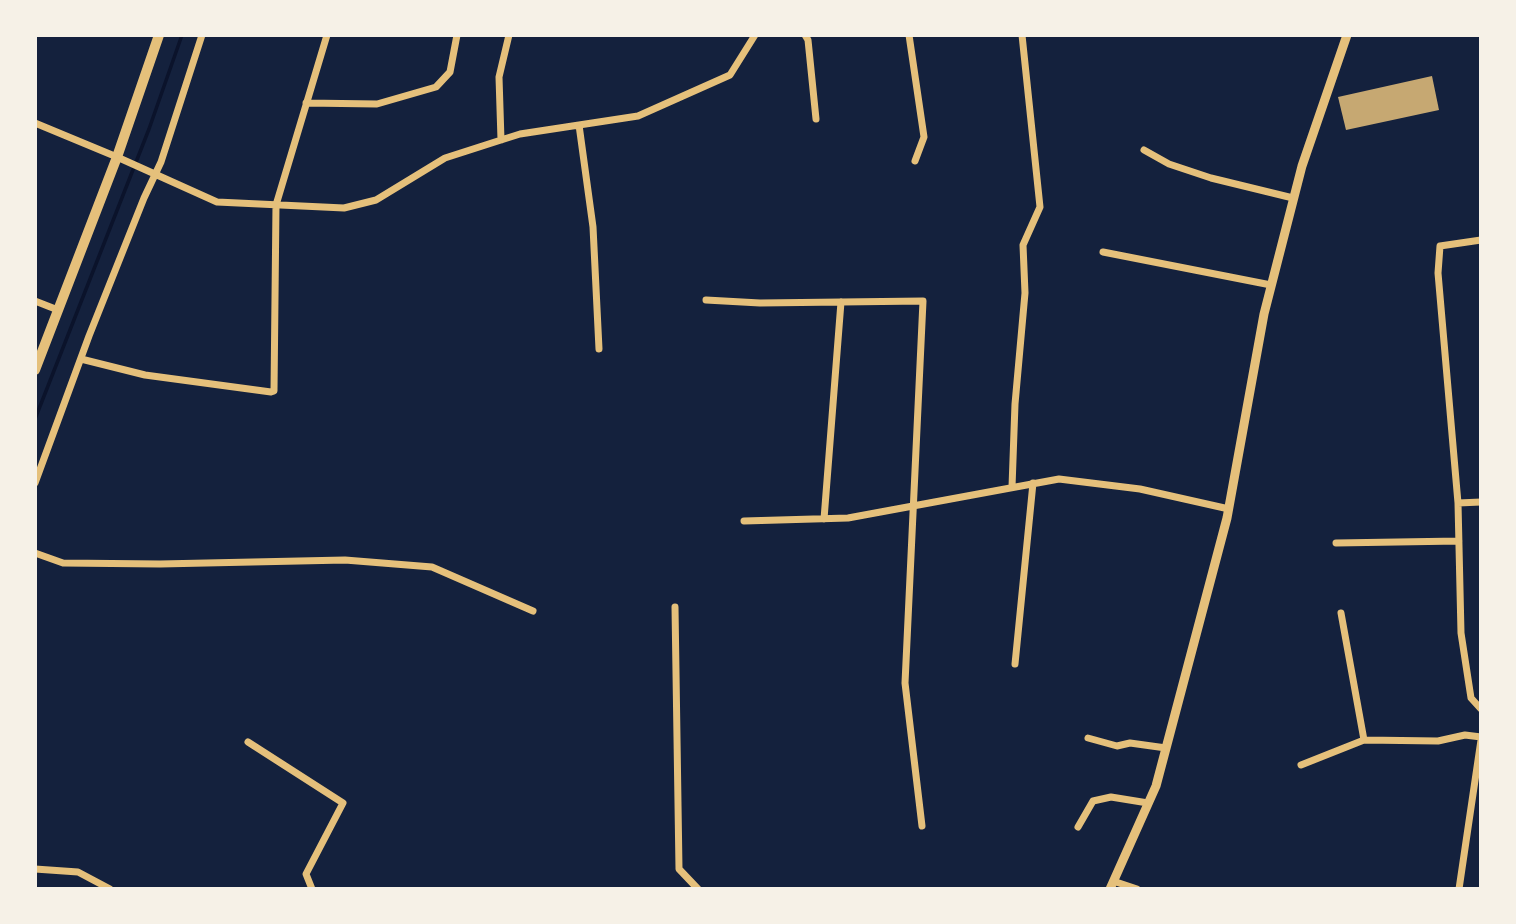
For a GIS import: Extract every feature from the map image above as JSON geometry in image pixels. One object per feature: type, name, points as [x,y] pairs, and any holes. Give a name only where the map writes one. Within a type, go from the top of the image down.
[{"type":"main road","points":[[35,370],[121,159],[159,35]]},
{"type":"street","points":[[35,483],[81,359],[155,175],[202,35]]},
{"type":"street","points":[[81,359],[145,375],[274,391],[276,205],[327,35]]},
{"type":"street","points":[[306,103],[377,104],[436,87],[450,72],[457,35]]},
{"type":"street","points":[[501,140],[499,77],[509,35]]},
{"type":"street","points":[[35,123],[217,202],[344,208],[376,200],[445,158],[520,134],[638,116],[730,75],[755,35]]},
{"type":"street","points":[[804,35],[808,40],[816,119]]},
{"type":"street","points":[[909,35],[924,137],[915,161]]},
{"type":"street","points":[[1012,487],[1015,404],[1025,293],[1023,245],[1040,207],[1022,35]]},
{"type":"street","points":[[1137,889],[1112,885],[1156,786],[1229,509],[1264,314],[1293,198],[1347,35]]},
{"type":"street","points":[[579,125],[593,227],[599,349]]},
{"type":"street","points":[[1144,150],[1169,164],[1211,178],[1293,198]]},
{"type":"street","points":[[1481,240],[1440,246],[1438,272],[1458,503],[1461,633],[1472,698],[1481,709]]},
{"type":"street","points":[[1104,251],[1271,285]]},
{"type":"street","points":[[706,300],[760,303],[923,301],[905,683],[922,826]]},
{"type":"street","points":[[35,301],[58,310]]},
{"type":"street","points":[[824,519],[841,302]]},
{"type":"street","points":[[744,521],[848,518],[1059,480],[1139,489],[1229,509]]},
{"type":"street","points":[[1015,664],[1033,484]]},
{"type":"street","points":[[1458,503],[1481,502]]},
{"type":"street","points":[[1336,543],[1459,541]]},
{"type":"street","points":[[35,553],[63,563],[345,560],[432,567],[533,611]]},
{"type":"street","points":[[675,607],[679,869],[698,889]]},
{"type":"street","points":[[1341,613],[1364,740]]},
{"type":"street","points":[[1301,765],[1364,740],[1438,741],[1465,735],[1481,738],[1459,889]]},
{"type":"street","points":[[1088,738],[1117,746],[1130,743],[1166,748]]},
{"type":"street","points":[[248,742],[343,803],[306,874],[312,889]]},
{"type":"street","points":[[1079,827],[1093,801],[1111,797],[1148,803]]},
{"type":"street","points":[[35,869],[78,872],[110,889]]},
{"type":"building","points":[[1432,76],[1439,110],[1346,130],[1338,97]]},
{"type":"waterway","points":[[35,419],[149,129],[182,35]]}]
